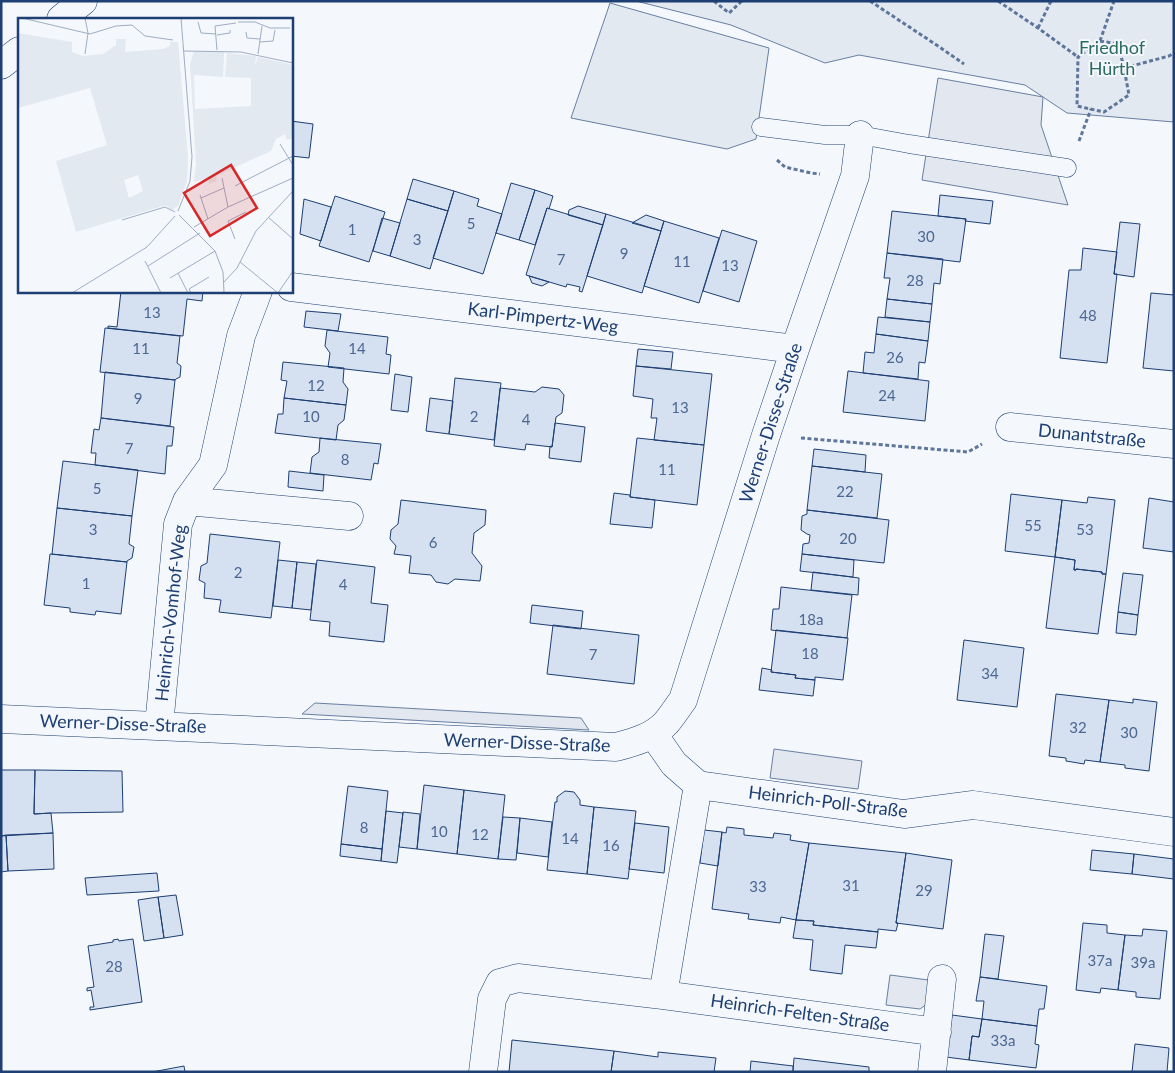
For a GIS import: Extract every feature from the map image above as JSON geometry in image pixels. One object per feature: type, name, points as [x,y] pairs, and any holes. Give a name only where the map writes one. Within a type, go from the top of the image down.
[{"type":"street","points":[[62,18],[83,1]]},
{"type":"street","points":[[1,65],[18,53]]},
{"type":"street","name":"Werner-Disse-Straße","points":[[1,719],[616,747],[637,742],[653,734],[666,723],[683,700],[766,436],[855,176],[860,135]]},
{"type":"street","name":"Karl-Pimpertz-Weg","points":[[292,287],[795,349]]},
{"type":"street","name":"Heinrich-Vomhof-Weg","points":[[159,726],[178,524],[187,501],[213,465],[240,336],[258,292]]},
{"type":"street","name":"Dunantstraße","points":[[1010,427],[1174,444]]},
{"type":"street","name":"Heinrich-Vomhof-Weg","points":[[187,501],[349,516]]},
{"type":"street","points":[[653,734],[674,764],[698,785],[663,995]]},
{"type":"street","name":"Heinrich-Poll-Straße","points":[[698,785],[904,814],[972,805],[1174,832]]},
{"type":"street","name":"Heinrich-Felten-Straße","points":[[483,1072],[492,999],[500,983],[518,978],[663,995],[937,1032]]},
{"type":"street","points":[[932,1072],[942,979]]},
{"type":"lane","points":[[761,127],[825,135],[860,135],[1067,168]]},
{"type":"path","points":[[714,1],[729,13],[742,1]]},
{"type":"path","points":[[870,1],[964,64]]},
{"type":"path","points":[[998,1],[1078,57]]},
{"type":"path","points":[[1038,28],[1051,1]]},
{"type":"path","points":[[1078,57],[1100,41],[1114,1]]},
{"type":"path","points":[[1078,57],[1077,106],[1104,112],[1128,95],[1118,44],[1100,41]]},
{"type":"path","points":[[1124,68],[1174,53]]},
{"type":"path","points":[[1077,148],[1091,109]]},
{"type":"path","points":[[771,154],[785,167],[811,173],[855,176]]},
{"type":"path","points":[[766,436],[968,452],[1010,427]]},
{"type":"green space","name":"Friedhof Hürth","points":[[636,1],[1174,1],[1174,122],[1067,113],[1025,85],[859,55],[825,63],[731,25]]},
{"type":"green space","points":[[610,3],[769,48],[756,139],[727,149],[571,118]]},
{"type":"shaded area","points":[[938,78],[1043,97],[1041,125],[1068,205],[922,180]]},
{"type":"shaded area","points":[[315,703],[581,718],[589,730],[302,714]]},
{"type":"shaded area","points":[[774,749],[862,761],[858,789],[770,778]]},
{"type":"shaded area","points":[[890,975],[936,981],[934,999],[920,1009],[886,1005]]},
{"type":"building","points":[[292,121],[313,124],[309,158],[292,156]]},
{"type":"building","points":[[413,179],[454,191],[448,211],[407,199]]},
{"type":"building","points":[[511,183],[535,190],[519,240],[496,233]]},
{"type":"building","points":[[535,190],[553,196],[535,245],[519,240]]},
{"type":"building","points":[[454,191],[479,199],[477,206],[502,214],[483,274],[433,258]]},
{"type":"building","points":[[940,195],[993,201],[990,224],[938,216]]},
{"type":"building","points":[[335,196],[385,212],[369,262],[319,246]]},
{"type":"building","points":[[304,199],[331,207],[321,241],[300,234]]},
{"type":"building","points":[[407,199],[448,211],[430,269],[390,256]]},
{"type":"building","points":[[578,206],[606,214],[603,225],[568,215],[569,210]]},
{"type":"building","points":[[547,208],[603,225],[582,292],[579,291],[580,287],[567,284],[566,287],[526,275]]},
{"type":"building","points":[[892,211],[966,219],[960,262],[887,253]]},
{"type":"building","points":[[606,214],[661,231],[642,293],[587,276]]},
{"type":"building","points":[[646,215],[664,221],[661,231],[632,223]]},
{"type":"building","points":[[382,218],[400,223],[390,256],[373,251]]},
{"type":"building","points":[[664,221],[719,238],[699,303],[644,286]]},
{"type":"building","points":[[1120,222],[1140,224],[1134,277],[1114,274]]},
{"type":"building","points":[[722,230],[757,241],[739,302],[703,291]]},
{"type":"building","points":[[1083,248],[1117,252],[1114,274],[1117,274],[1107,363],[1060,358],[1069,270],[1081,270]]},
{"type":"building","points":[[887,253],[943,259],[940,284],[934,283],[932,304],[887,299],[890,278],[884,278]]},
{"type":"building","points":[[529,276],[549,282],[542,286],[532,283]]},
{"type":"building","points":[[121,292],[203,292],[202,301],[187,299],[183,336],[108,328],[108,326],[117,327]]},
{"type":"building","points":[[1151,293],[1174,295],[1174,371],[1143,368]]},
{"type":"building","points":[[887,299],[932,304],[930,322],[885,317]]},
{"type":"building","points":[[306,311],[341,314],[338,331],[304,327]]},
{"type":"building","points":[[878,317],[930,322],[928,341],[876,334]]},
{"type":"building","points":[[105,328],[180,336],[177,363],[181,366],[180,377],[175,380],[100,372]]},
{"type":"building","points":[[327,330],[388,337],[386,354],[391,355],[389,374],[328,367],[330,353],[325,346]]},
{"type":"building","points":[[876,334],[928,341],[925,363],[919,362],[918,379],[863,373],[865,352],[874,353]]},
{"type":"building","points":[[638,349],[673,352],[671,369],[636,366]]},
{"type":"building","points":[[283,362],[344,368],[343,382],[348,389],[346,405],[284,398],[287,381],[281,380]]},
{"type":"building","points":[[636,366],[712,374],[704,445],[654,440],[657,418],[651,418],[653,399],[633,396]]},
{"type":"building","points":[[848,371],[929,381],[925,421],[843,412]]},
{"type":"building","points":[[105,372],[175,380],[170,426],[101,418]]},
{"type":"building","points":[[395,374],[412,377],[408,412],[391,410]]},
{"type":"building","points":[[455,378],[501,383],[494,440],[449,434]]},
{"type":"building","points":[[542,387],[559,389],[564,395],[562,413],[556,417],[552,447],[526,444],[525,450],[494,446],[500,388],[535,392]]},
{"type":"building","points":[[284,398],[346,405],[344,420],[338,425],[336,440],[275,433],[278,414],[283,414]]},
{"type":"building","points":[[430,398],[453,401],[449,434],[426,431]]},
{"type":"building","points":[[101,418],[174,427],[172,446],[167,446],[165,474],[95,465],[96,453],[91,453],[94,429],[99,430]]},
{"type":"building","points":[[555,423],[585,427],[581,462],[549,458]]},
{"type":"building","points":[[320,438],[381,444],[378,464],[374,463],[371,480],[310,473],[312,457],[319,452]]},
{"type":"building","points":[[637,438],[704,445],[697,505],[630,497]]},
{"type":"building","points":[[814,449],[866,455],[865,472],[812,466]]},
{"type":"building","points":[[63,461],[138,470],[132,516],[57,508]]},
{"type":"building","points":[[812,466],[882,474],[877,518],[807,510]]},
{"type":"building","points":[[289,471],[324,475],[323,491],[288,487]]},
{"type":"building","points":[[614,493],[655,500],[652,528],[610,524]]},
{"type":"building","points":[[1011,494],[1062,500],[1055,557],[1005,551]]},
{"type":"building","points":[[1088,497],[1115,500],[1106,574],[1074,570],[1075,560],[1055,557],[1062,500],[1087,503]]},
{"type":"building","points":[[1149,498],[1174,502],[1174,552],[1143,548]]},
{"type":"building","points":[[401,500],[486,510],[485,525],[474,533],[472,553],[482,566],[480,581],[455,579],[448,584],[436,582],[431,575],[409,573],[411,556],[394,554],[396,546],[390,539],[391,530],[398,524]]},
{"type":"building","points":[[57,508],[132,516],[129,544],[134,547],[132,558],[127,562],[52,554]]},
{"type":"building","points":[[807,510],[889,520],[884,563],[802,554],[803,544],[809,543],[810,535],[801,530],[802,516],[807,514]]},
{"type":"building","points":[[210,534],[280,542],[271,618],[219,612],[221,600],[204,598],[205,583],[199,580],[201,566],[207,563]]},
{"type":"building","points":[[50,554],[127,562],[121,614],[96,611],[95,615],[70,612],[70,608],[44,605]]},
{"type":"building","points":[[802,554],[854,560],[853,577],[800,571]]},
{"type":"building","points":[[1055,557],[1075,560],[1074,570],[1106,574],[1098,634],[1046,628]]},
{"type":"building","points":[[278,560],[297,562],[292,608],[273,606]]},
{"type":"building","points":[[317,560],[375,567],[371,603],[388,605],[384,642],[329,636],[330,622],[310,620]]},
{"type":"building","points":[[297,562],[316,564],[311,610],[292,608]]},
{"type":"building","points":[[813,572],[859,578],[858,595],[811,590]]},
{"type":"building","points":[[1123,573],[1143,575],[1138,615],[1118,612]]},
{"type":"building","points":[[781,587],[852,595],[847,638],[771,630],[773,609],[779,609]]},
{"type":"building","points":[[532,605],[583,611],[581,629],[530,623]]},
{"type":"building","points":[[1118,612],[1138,615],[1136,635],[1116,633]]},
{"type":"building","points":[[553,625],[639,635],[634,684],[547,674]]},
{"type":"building","points":[[776,630],[848,638],[843,680],[815,677],[815,680],[795,678],[796,675],[771,672]]},
{"type":"building","points":[[964,640],[1024,648],[1017,707],[957,700]]},
{"type":"building","points":[[762,668],[772,670],[771,672],[796,675],[795,678],[815,680],[813,696],[759,690]]},
{"type":"building","points":[[1056,694],[1109,700],[1100,762],[1085,760],[1084,764],[1066,761],[1066,758],[1049,756]]},
{"type":"building","points":[[1133,699],[1157,702],[1149,771],[1125,768],[1125,765],[1100,762],[1109,700],[1133,703]]},
{"type":"building","points":[[1,770],[35,770],[34,814],[51,813],[53,833],[1,836]]},
{"type":"building","points":[[35,770],[122,771],[123,812],[34,814]]},
{"type":"building","points":[[424,785],[464,790],[457,854],[417,849]]},
{"type":"building","points":[[348,786],[388,791],[382,849],[341,844]]},
{"type":"building","points":[[464,790],[505,795],[498,859],[457,854]]},
{"type":"building","points":[[565,791],[574,792],[580,800],[580,805],[594,807],[587,874],[547,870],[555,802],[557,802],[557,797]]},
{"type":"building","points":[[594,807],[636,811],[628,879],[587,874]]},
{"type":"building","points":[[386,811],[403,813],[397,863],[381,861]]},
{"type":"building","points":[[403,812],[420,814],[417,849],[399,847]]},
{"type":"building","points":[[503,817],[520,818],[516,860],[498,859]]},
{"type":"building","points":[[520,818],[552,822],[548,857],[517,853]]},
{"type":"building","points":[[635,823],[669,827],[664,873],[629,869]]},
{"type":"building","points":[[727,827],[744,829],[744,835],[773,838],[774,833],[791,835],[790,840],[809,843],[796,920],[781,917],[780,923],[748,919],[749,914],[712,909],[722,832],[726,833]]},
{"type":"building","points":[[704,830],[722,832],[718,866],[700,863]]},
{"type":"building","points":[[53,833],[54,869],[8,871],[6,835]]},
{"type":"building","points":[[6,835],[8,871],[1,872],[1,836]]},
{"type":"building","points":[[809,843],[906,853],[896,931],[878,929],[878,932],[813,925],[814,921],[796,920]]},
{"type":"building","points":[[341,844],[382,849],[381,861],[340,856]]},
{"type":"building","points":[[1092,850],[1134,854],[1132,874],[1090,870]]},
{"type":"building","points":[[906,853],[952,860],[943,929],[896,923]]},
{"type":"building","points":[[1134,854],[1174,859],[1174,879],[1132,874]]},
{"type":"building","points":[[157,873],[159,891],[87,895],[85,878]]},
{"type":"building","points":[[176,895],[183,935],[164,938],[158,897]]},
{"type":"building","points":[[158,897],[164,938],[144,941],[138,900]]},
{"type":"building","points":[[796,920],[814,921],[813,925],[878,932],[876,948],[845,945],[842,974],[810,970],[813,940],[793,938]]},
{"type":"building","points":[[1083,923],[1107,925],[1107,933],[1125,935],[1118,990],[1101,988],[1100,993],[1076,990]]},
{"type":"building","points":[[1143,929],[1167,931],[1160,999],[1136,997],[1136,992],[1118,990],[1125,935],[1142,936]]},
{"type":"building","points":[[985,934],[1004,936],[998,979],[980,977]]},
{"type":"building","points":[[118,939],[119,941],[133,939],[142,1002],[90,1010],[90,1007],[94,1007],[91,990],[87,991],[87,988],[94,987],[88,946],[113,942],[113,940]]},
{"type":"building","points":[[980,977],[1047,986],[1044,1009],[1039,1009],[1037,1026],[982,1019],[984,1001],[976,1001]]},
{"type":"building","points":[[952,1015],[982,1019],[979,1037],[972,1036],[969,1060],[946,1057]]},
{"type":"building","points":[[982,1019],[1037,1026],[1035,1044],[1039,1045],[1036,1068],[969,1060],[972,1036],[979,1037]]},
{"type":"building","points":[[512,1040],[614,1051],[611,1072],[509,1072]]},
{"type":"building","points":[[1135,1044],[1169,1048],[1167,1072],[1132,1072]]},
{"type":"building","points":[[614,1051],[658,1057],[658,1052],[716,1058],[714,1072],[611,1072]]},
{"type":"building","points":[[794,1058],[869,1067],[869,1072],[793,1072]]},
{"type":"building","points":[[751,1061],[793,1066],[793,1072],[750,1072]]},
{"type":"building","points":[[184,1066],[185,1072],[152,1072]]}]
